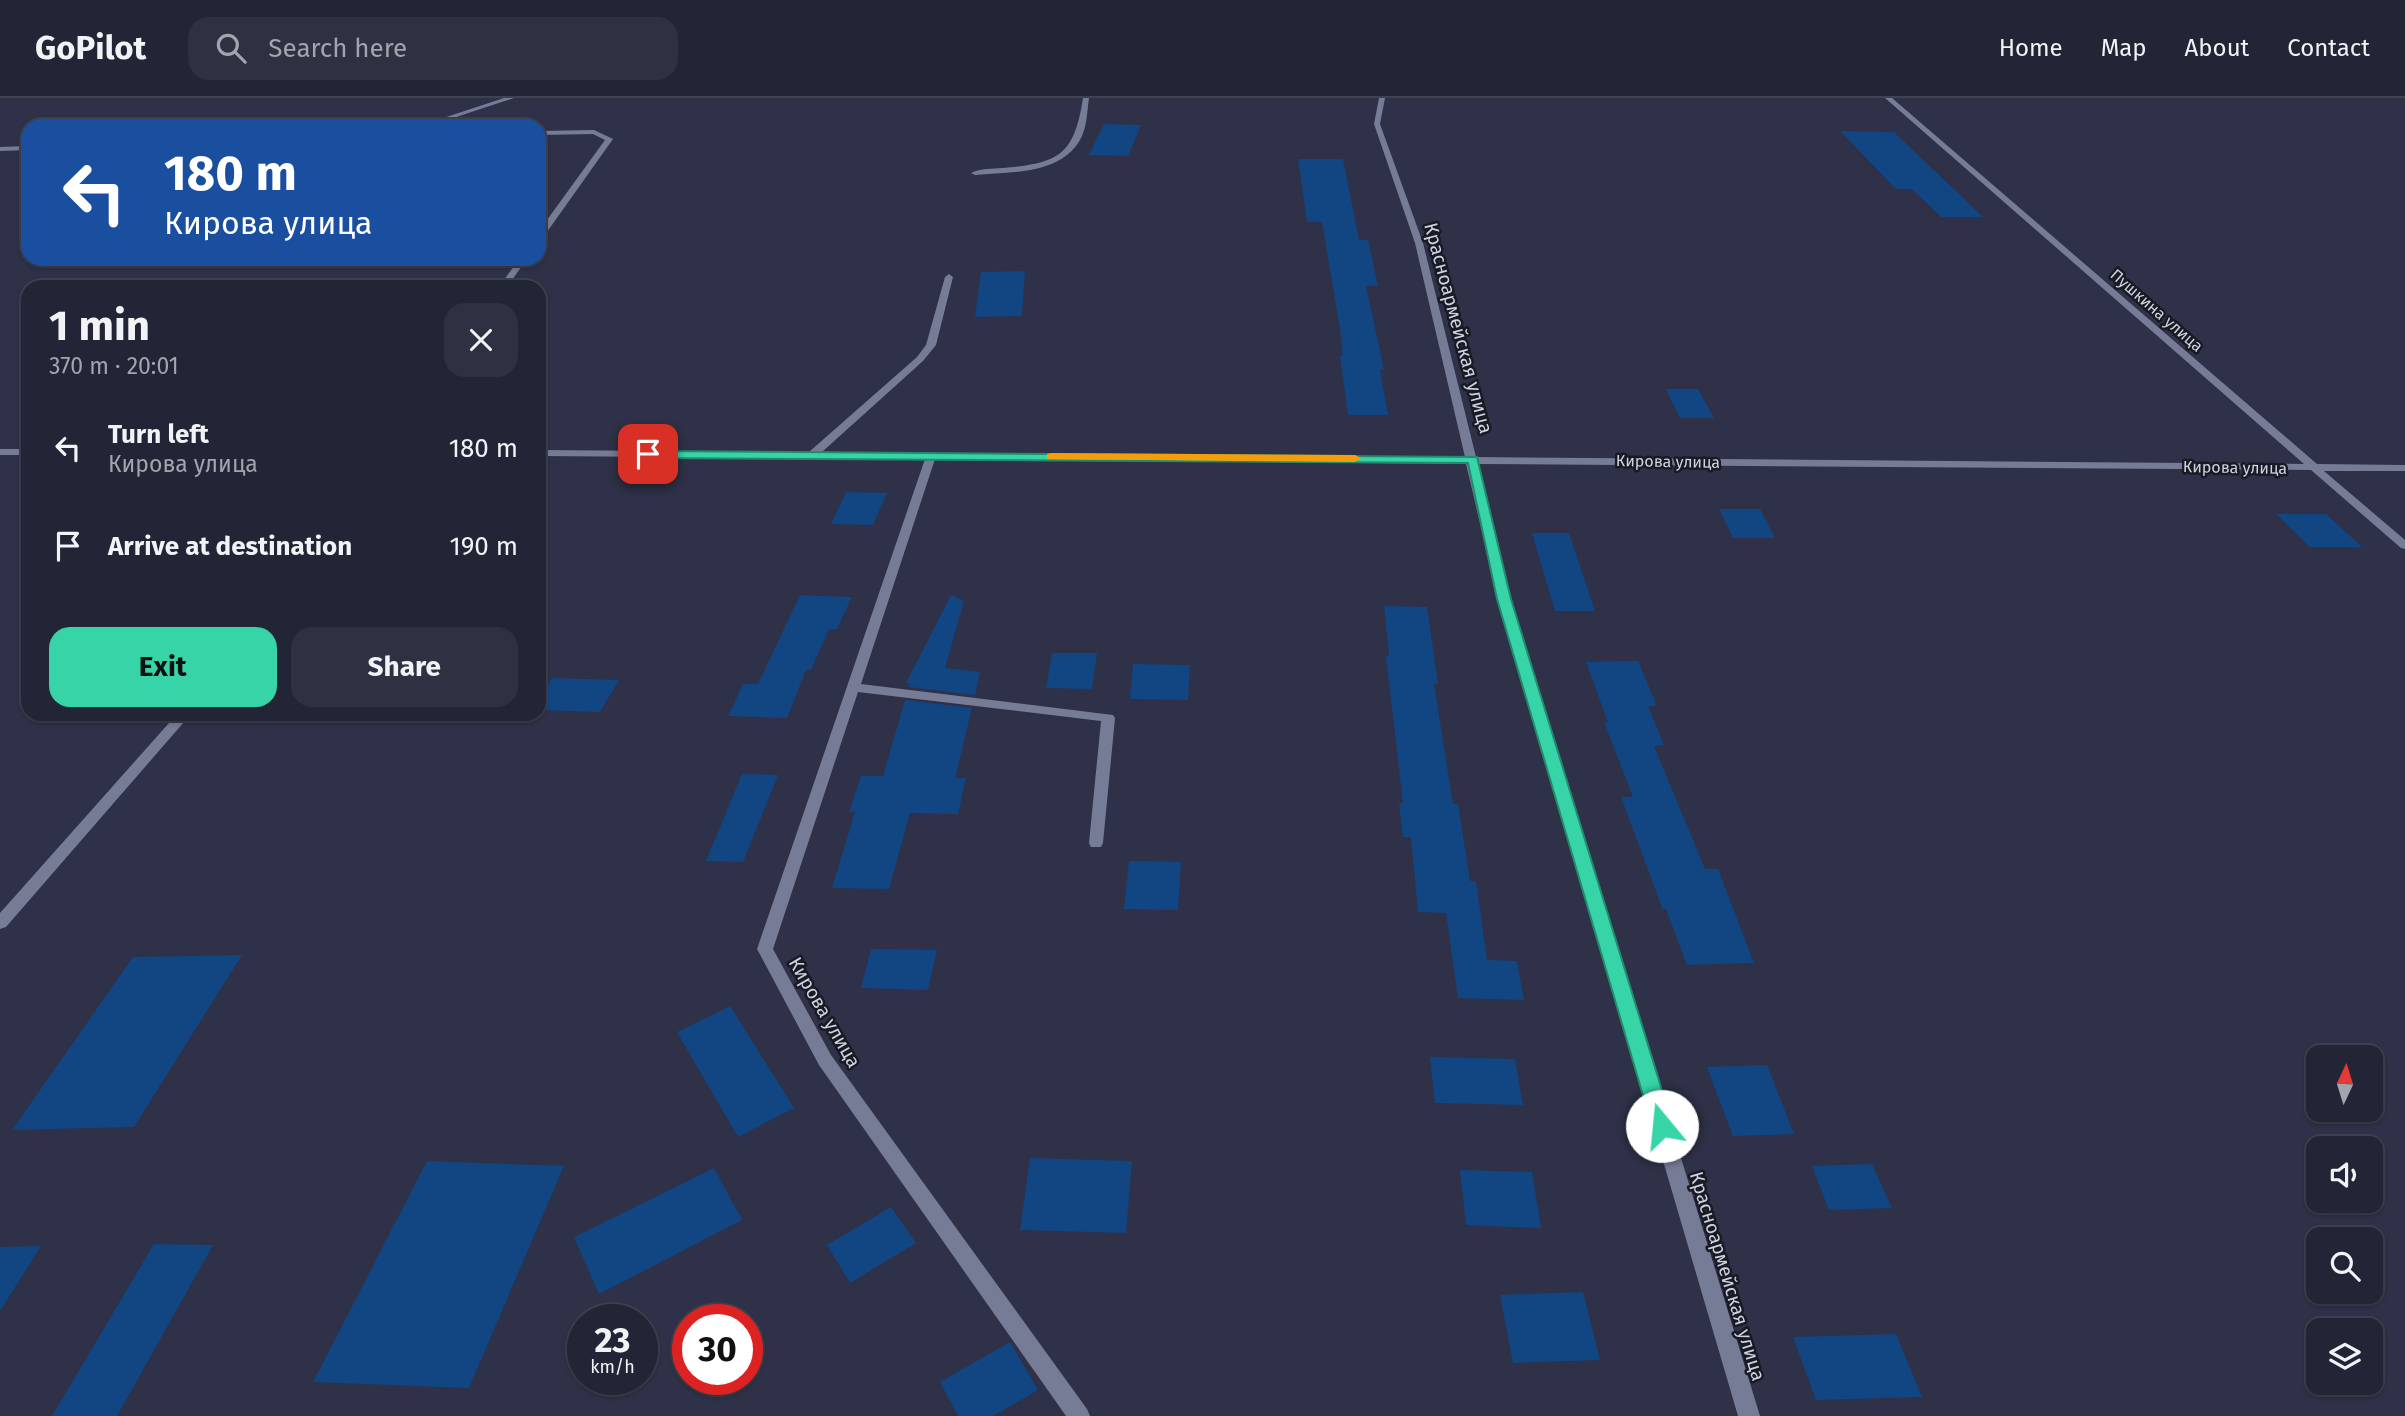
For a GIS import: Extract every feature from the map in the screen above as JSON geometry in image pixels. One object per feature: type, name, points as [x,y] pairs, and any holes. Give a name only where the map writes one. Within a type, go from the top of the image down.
[{"type":"street","points":[[444,119],[511,98]]},
{"type":"street","points":[[975,173],[1044,164],[1060,157],[1076,141],[1086,98]]},
{"type":"street","name":"Красноармейская улица","points":[[1382,98],[1377,124],[1419,243],[1473,459],[1504,599],[1749,1416]]},
{"type":"street","name":"Пушкина улица","points":[[1888,98],[2405,546]]},
{"type":"street","points":[[546,133],[594,132],[609,139],[546,227]]},
{"type":"street","points":[[0,149],[21,148]]},
{"type":"street","points":[[812,455],[920,359],[931,345],[949,277]]},
{"type":"street","points":[[0,452],[21,452]]},
{"type":"street","name":"Кирова улица","points":[[546,453],[2405,468]]},
{"type":"street","name":"Кирова улица","points":[[931,456],[765,948],[825,1059],[1079,1416]]},
{"type":"street","points":[[853,687],[1108,718],[1096,844]]},
{"type":"street","points":[[0,923],[178,721]]},
{"type":"building","points":[[1104,124],[1141,125],[1128,156],[1089,155]]},
{"type":"building","points":[[1840,131],[1894,132],[1983,217],[1941,217],[1912,189],[1896,189]]},
{"type":"building","points":[[1298,159],[1343,159],[1359,240],[1368,240],[1378,286],[1366,286],[1384,370],[1380,370],[1388,415],[1348,415],[1340,356],[1343,356],[1340,329],[1322,222],[1307,222]]},
{"type":"building","points":[[1025,271],[1022,316],[975,317],[981,272]]},
{"type":"building","points":[[1666,389],[1698,389],[1714,418],[1680,418]]},
{"type":"building","points":[[846,492],[887,493],[873,525],[831,524]]},
{"type":"building","points":[[1719,509],[1760,509],[1775,538],[1733,538]]},
{"type":"building","points":[[2276,514],[2326,514],[2362,547],[2310,547]]},
{"type":"building","points":[[1532,533],[1569,533],[1595,611],[1555,611]]},
{"type":"building","points":[[800,595],[852,597],[837,629],[829,629],[811,670],[806,670],[787,718],[728,716],[743,684],[758,684]]},
{"type":"building","points":[[951,595],[964,601],[945,668],[980,672],[975,695],[909,687],[910,684],[906,683]]},
{"type":"building","points":[[1384,606],[1427,607],[1438,684],[1434,684],[1453,804],[1458,804],[1470,881],[1476,881],[1487,960],[1517,961],[1524,1000],[1458,998],[1446,913],[1418,912],[1411,837],[1403,837],[1399,803],[1403,803],[1386,656],[1389,656]]},
{"type":"building","points":[[1052,653],[1097,653],[1092,689],[1046,688]]},
{"type":"building","points":[[1638,661],[1657,706],[1648,706],[1664,745],[1654,746],[1705,869],[1718,869],[1754,963],[1687,965],[1666,909],[1663,910],[1621,797],[1633,797],[1604,722],[1608,722],[1586,662]]},
{"type":"building","points":[[1133,664],[1190,665],[1188,700],[1130,699]]},
{"type":"building","points":[[552,678],[619,680],[600,712],[546,710],[546,688]]},
{"type":"building","points":[[905,700],[972,708],[955,778],[966,778],[958,814],[910,813],[889,889],[832,888],[855,812],[849,812],[861,776],[883,776]]},
{"type":"building","points":[[742,774],[778,775],[743,862],[706,861]]},
{"type":"building","points":[[1129,861],[1181,862],[1178,910],[1124,909]]},
{"type":"building","points":[[871,949],[937,950],[928,990],[861,988]]},
{"type":"building","points":[[242,955],[134,1127],[12,1130],[133,957]]},
{"type":"building","points":[[730,1006],[794,1108],[738,1137],[677,1032]]},
{"type":"building","points":[[1430,1057],[1515,1059],[1523,1105],[1435,1103]]},
{"type":"building","points":[[1767,1065],[1794,1134],[1733,1136],[1707,1067]]},
{"type":"building","points":[[1030,1158],[1132,1161],[1126,1233],[1020,1230]]},
{"type":"building","points":[[427,1161],[564,1166],[469,1388],[313,1382]]},
{"type":"building","points":[[1872,1164],[1892,1208],[1829,1210],[1812,1166]]},
{"type":"building","points":[[714,1168],[742,1220],[599,1294],[574,1237]]},
{"type":"building","points":[[1460,1170],[1532,1172],[1541,1228],[1466,1225]]},
{"type":"building","points":[[891,1207],[916,1243],[850,1283],[827,1245]]},
{"type":"building","points":[[154,1244],[213,1245],[117,1416],[52,1416]]},
{"type":"building","points":[[41,1246],[0,1311],[0,1247]]},
{"type":"building","points":[[1583,1292],[1600,1360],[1513,1363],[1500,1295]]},
{"type":"building","points":[[1896,1334],[1922,1397],[1816,1400],[1793,1337]]},
{"type":"building","points":[[1010,1342],[1038,1390],[993,1416],[958,1416],[940,1382]]},
{"type":"slow traffic","points":[[1051,457],[1355,458]]},
{"type":"route","points":[[648,454],[1473,459],[1504,599],[1662,1126]]}]
